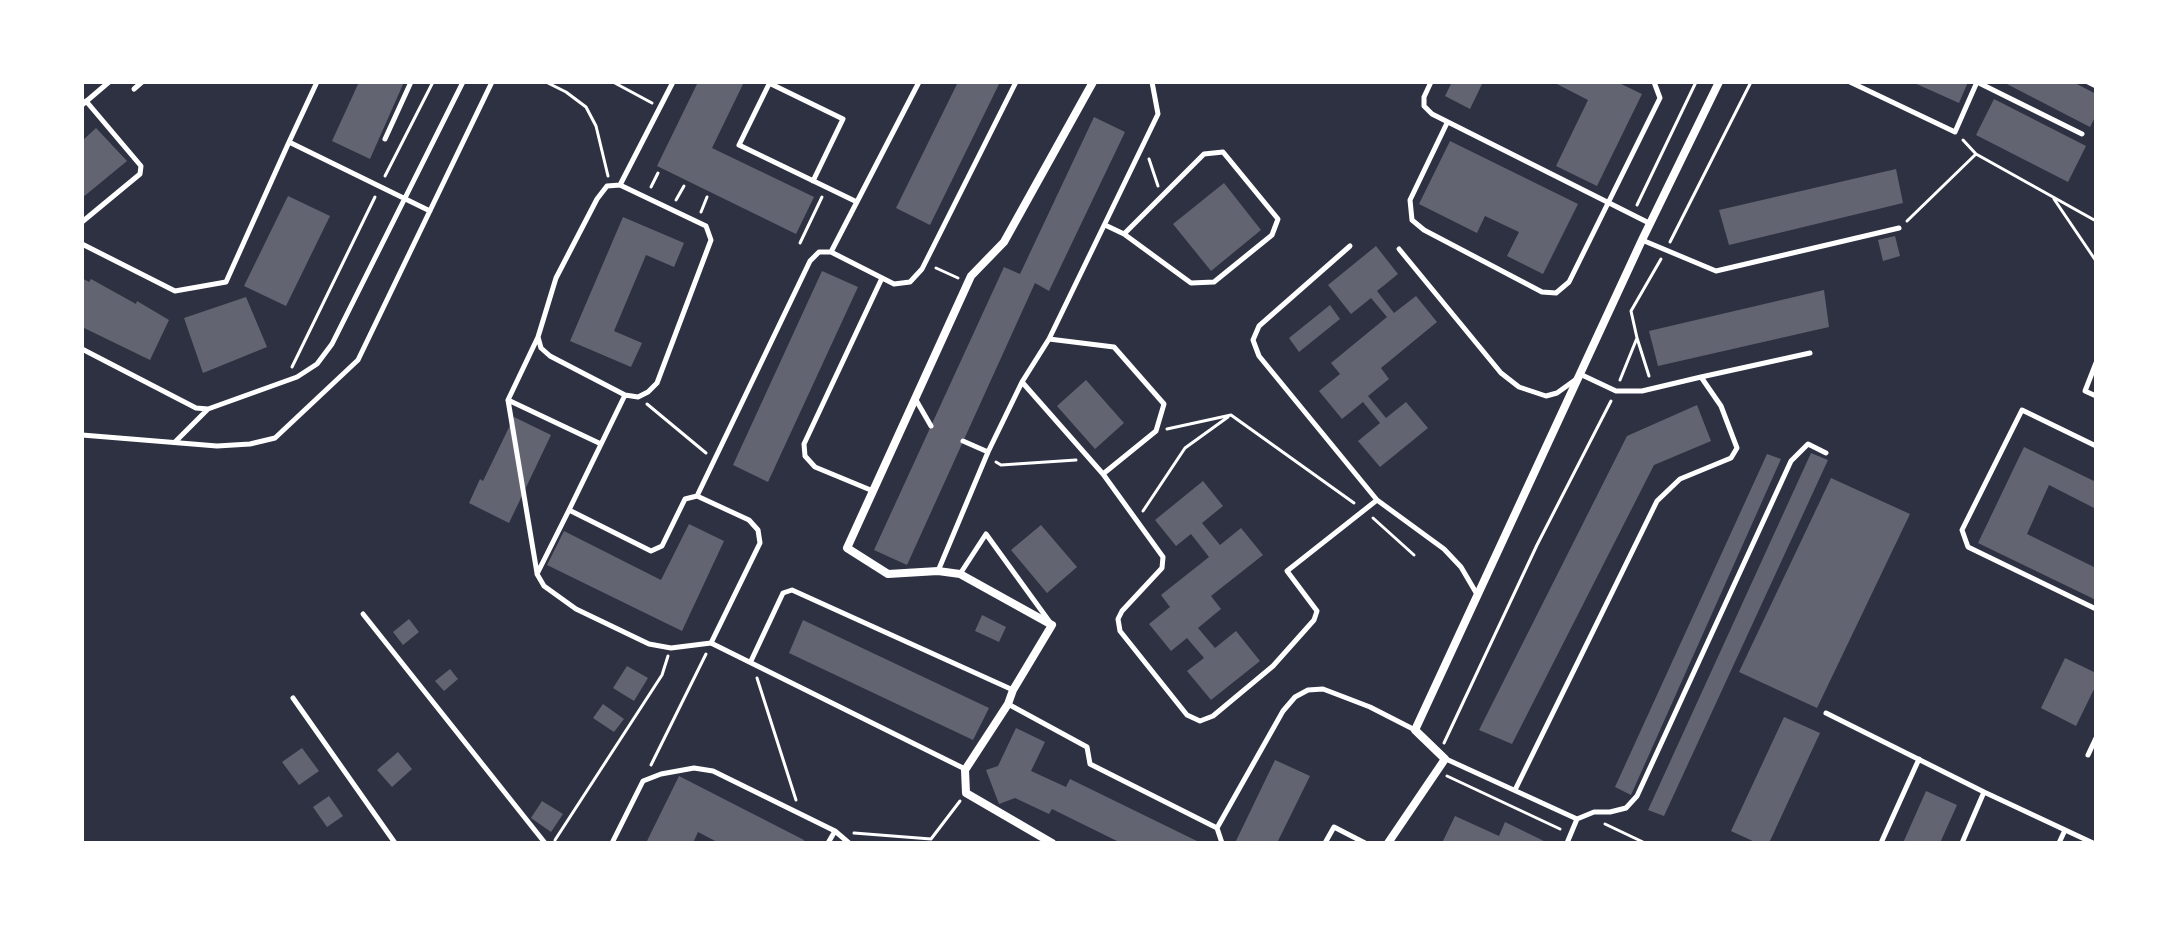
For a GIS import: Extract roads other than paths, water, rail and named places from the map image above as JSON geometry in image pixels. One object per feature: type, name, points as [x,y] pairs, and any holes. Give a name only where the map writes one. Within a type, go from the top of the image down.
[{"type":"street","points":[[1052,843],[966,793],[965,770],[1008,704],[1013,690],[1052,625],[960,574],[938,571],[888,574],[847,548],[971,276],[1004,242],[1093,82]]},
{"type":"street","points":[[1388,843],[1437,771],[1442,756],[1415,730],[1642,240],[1719,82]]},
{"type":"lane","points":[[82,222],[140,174],[141,166],[84,103],[109,82]]},
{"type":"lane","points":[[134,89],[142,82]]},
{"type":"lane","points":[[82,244],[175,291],[226,282],[317,82]]},
{"type":"lane","points":[[385,139],[411,82]]},
{"type":"lane","points":[[82,349],[196,408],[208,409],[285,381],[317,364],[332,344],[463,82]]},
{"type":"lane","points":[[82,435],[217,446],[250,444],[275,438],[358,360],[492,82]]},
{"type":"lane","points":[[620,185],[673,82]]},
{"type":"lane","points":[[831,252],[919,82]]},
{"type":"lane","points":[[697,496],[810,261],[819,252],[831,252],[894,284],[910,282],[925,263],[1016,82]]},
{"type":"lane","points":[[938,571],[1022,382],[1049,339],[1158,114],[1152,82]]},
{"type":"lane","points":[[1431,82],[1424,97],[1424,106],[1432,114],[1650,224]]},
{"type":"lane","points":[[1447,123],[1410,200],[1412,220],[1424,230],[1542,292],[1556,293],[1569,282],[1660,98],[1654,82]]},
{"type":"lane","points":[[1850,82],[1955,132],[1977,82],[2082,134]]},
{"type":"lane","points":[[2088,82],[2096,86]]},
{"type":"lane","points":[[813,181],[843,119],[770,83],[739,145],[813,181],[857,202]]},
{"type":"lane","points":[[289,142],[430,211]]},
{"type":"lane","points":[[1105,225],[1124,234],[1191,283],[1214,282],[1272,235],[1278,219],[1223,152],[1204,154],[1124,234]]},
{"type":"lane","points":[[538,337],[541,348],[550,356],[625,395],[638,397],[648,392],[657,383],[711,240],[706,226],[620,185],[607,186],[597,199],[556,278],[538,337],[508,400],[537,574],[544,586],[576,609],[649,644],[671,648],[711,643],[965,770]]},
{"type":"lane","points":[[1642,240],[1716,271],[1899,228]]},
{"type":"lane","points":[[1350,246],[1259,326],[1253,340],[1259,356],[1377,500],[1444,549],[1461,567],[1478,597]]},
{"type":"lane","points":[[1399,249],[1501,373],[1519,387],[1546,396],[1557,393],[1582,375],[1616,391],[1653,388],[1810,353]]},
{"type":"lane","points":[[873,491],[815,467],[805,456],[804,444],[882,278]]},
{"type":"lane","points":[[1049,339],[1114,347],[1164,404],[1156,431],[1103,474]]},
{"type":"lane","points":[[2096,363],[2085,391],[2096,396]]},
{"type":"lane","points":[[1515,790],[1657,501],[1680,479],[1731,458],[1737,448],[1721,406],[1701,377]]},
{"type":"lane","points":[[1022,382],[1103,474],[1163,557],[1162,568],[1122,611],[1118,619],[1120,631],[1187,715],[1200,721],[1213,716],[1273,666],[1314,620],[1317,611],[1287,571],[1377,500]]},
{"type":"lane","points":[[537,574],[625,395]]},
{"type":"lane","points":[[508,400],[601,444]]},
{"type":"lane","points":[[916,400],[931,426]]},
{"type":"lane","points":[[175,442],[208,409]]},
{"type":"lane","points":[[2096,446],[2022,410],[1962,530],[1968,547],[2096,609]]},
{"type":"lane","points":[[963,441],[987,455]]},
{"type":"lane","points":[[1567,843],[1577,819],[1626,808],[1637,796],[1791,461],[1808,444],[1826,453]]},
{"type":"lane","points":[[569,510],[651,551],[662,546],[685,499],[697,496],[749,520],[758,530],[760,543],[711,643]]},
{"type":"lane","points":[[960,574],[986,534],[1052,625]]},
{"type":"lane","points":[[751,661],[783,593],[792,590],[1013,690]]},
{"type":"lane","points":[[363,614],[545,843]]},
{"type":"lane","points":[[1217,828],[1283,711],[1295,697],[1308,690],[1323,689],[1334,693],[1415,730]]},
{"type":"lane","points":[[293,698],[395,843]]},
{"type":"lane","points":[[1008,704],[1087,747],[1090,764],[1217,828],[1222,843]]},
{"type":"lane","points":[[1826,713],[2093,843]]},
{"type":"lane","points":[[2088,755],[2096,738]]},
{"type":"lane","points":[[1442,756],[1577,819]]},
{"type":"lane","points":[[1881,843],[1919,759]]},
{"type":"lane","points":[[612,843],[643,781],[694,768],[713,771],[835,831],[849,843]]},
{"type":"lane","points":[[1962,843],[1984,792]]},
{"type":"lane","points":[[1325,843],[1334,827],[1365,843]]},
{"type":"lane","points":[[2059,843],[2065,830]]},
{"type":"lane","points":[[828,843],[835,831]]}]
